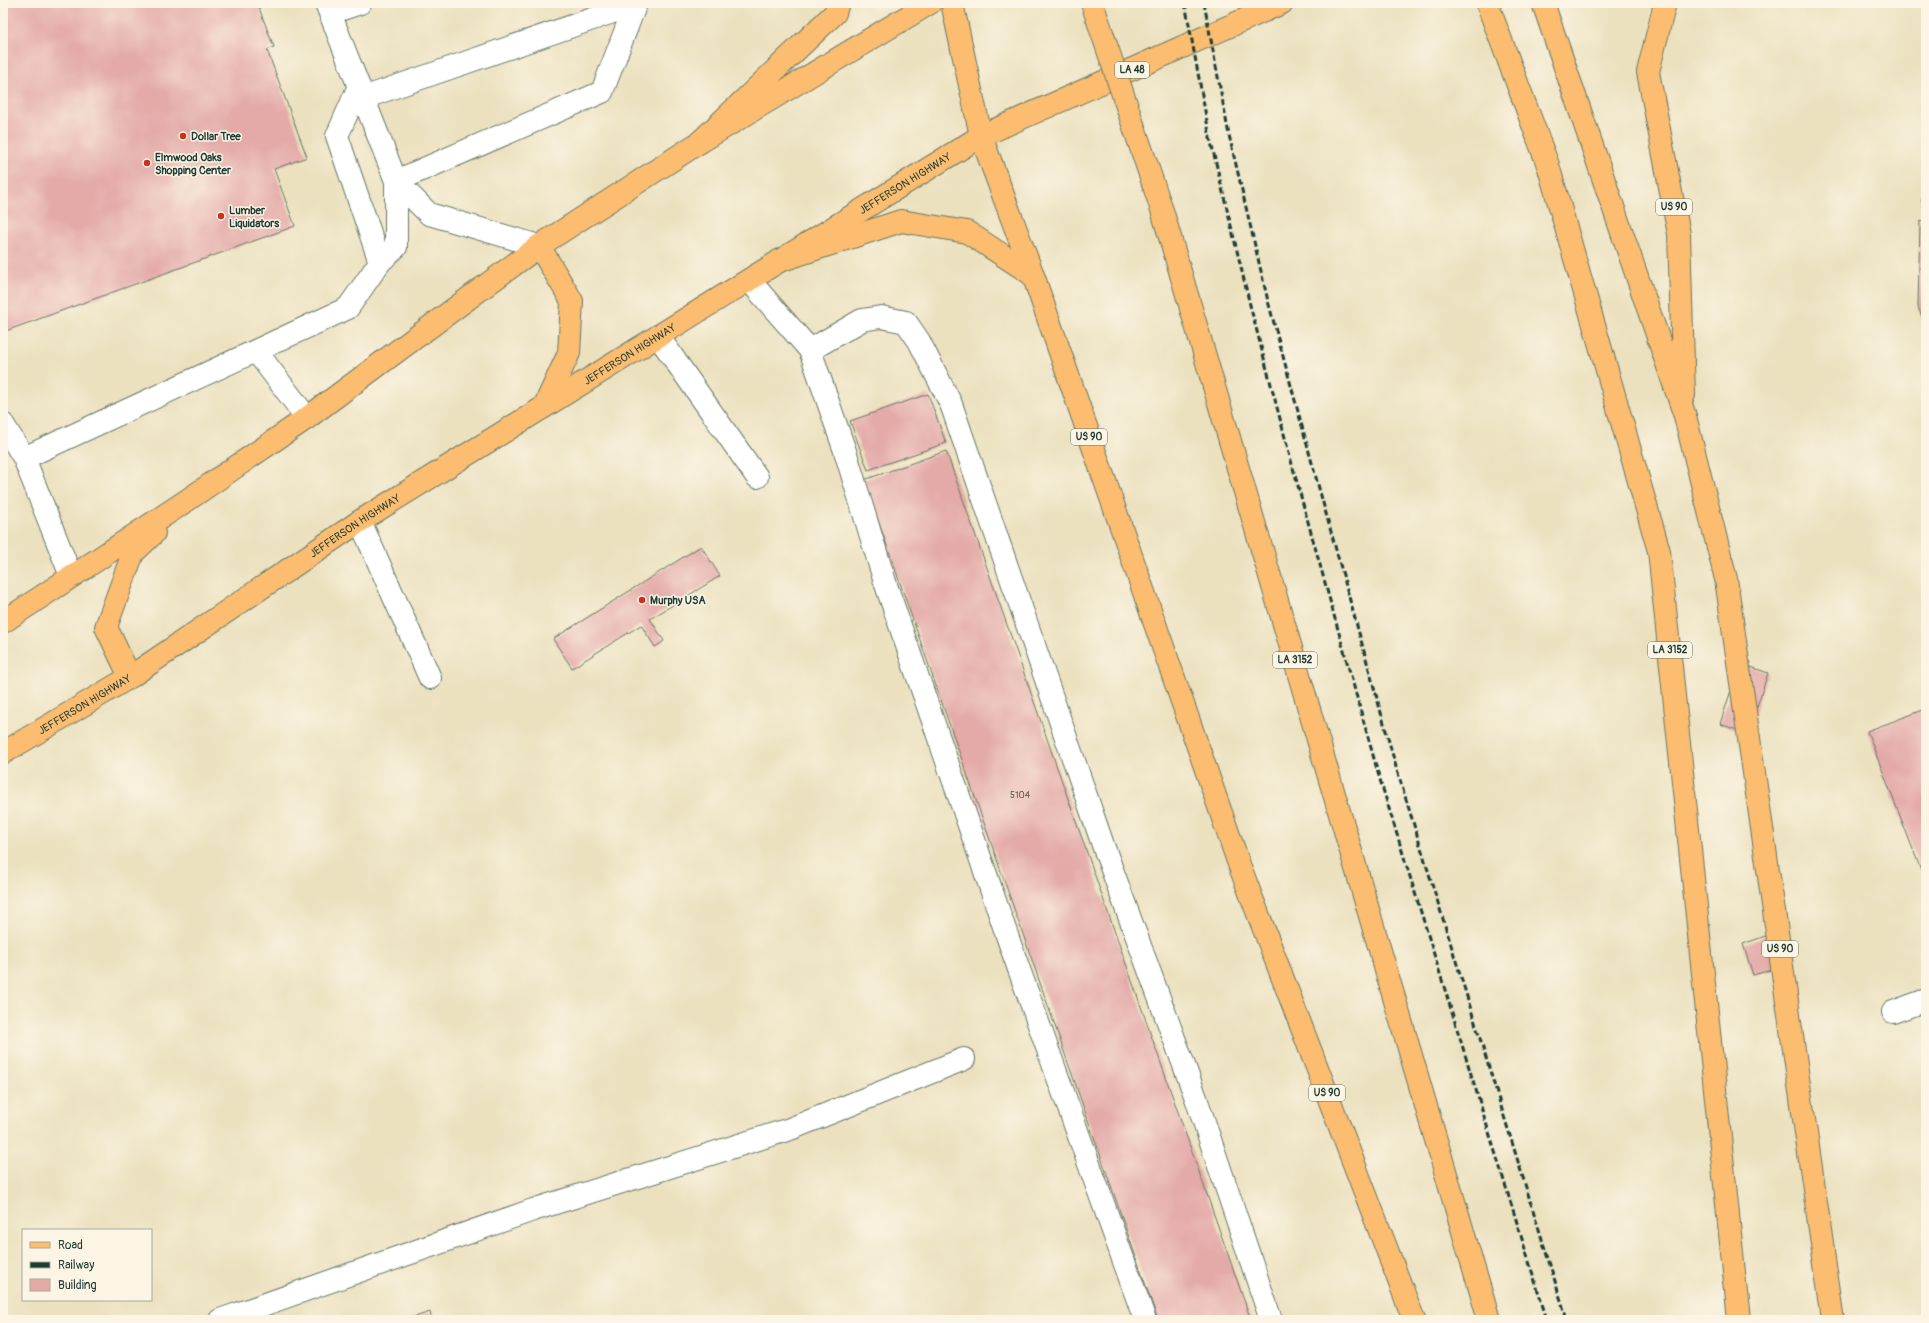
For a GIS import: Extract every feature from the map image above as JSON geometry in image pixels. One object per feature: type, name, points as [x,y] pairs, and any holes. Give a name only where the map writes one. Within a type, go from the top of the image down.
[{"type":"main road","points":[[700,142],[835,13],[838,3]]},
{"type":"main road","points":[[3,622],[186,501],[307,418],[539,246],[700,142],[930,3]]},
{"type":"main road","name":"US 90","points":[[952,3],[981,136],[1033,275],[1240,867],[1414,1320]]},
{"type":"main road","name":"LA 3152","points":[[1092,3],[1165,217],[1489,1320]]},
{"type":"main road","name":"JEFFERSON HIGHWAY","points":[[3,753],[130,677],[360,521],[981,136],[1282,3]]},
{"type":"main road","name":"LA 3152","points":[[1487,3],[1548,165],[1659,551],[1739,1320]]},
{"type":"main road","points":[[1542,3],[1685,416]]},
{"type":"main road","name":"US 90","points":[[1665,3],[1648,72],[1679,234],[1685,416],[1726,579],[1833,1320]]},
{"type":"main road","points":[[779,261],[901,221],[967,232],[1033,275]]},
{"type":"main road","points":[[539,246],[572,301],[569,353],[544,407]]},
{"type":"main road","points":[[130,677],[106,627],[133,553],[186,501]]},
{"type":"street","points":[[24,458],[348,308],[380,262],[396,247],[396,181],[328,8],[360,3]]},
{"type":"street","points":[[380,262],[337,136],[361,92],[636,4]]},
{"type":"street","points":[[396,181],[602,92],[636,4]]},
{"type":"street","points":[[396,181],[429,214],[539,246]]},
{"type":"street","points":[[749,280],[810,350],[845,451],[893,604],[1014,954],[1145,1320]]},
{"type":"street","points":[[810,350],[862,320],[881,317],[906,322],[919,341],[951,404],[1103,845],[1196,1098],[1271,1320]]},
{"type":"street","points":[[658,336],[757,477]]},
{"type":"street","points":[[256,351],[307,418]]},
{"type":"street","points":[[3,424],[24,458],[71,576]]},
{"type":"street","points":[[360,521],[430,678]]},
{"type":"street","points":[[1893,1012],[1926,1000]]},
{"type":"street","points":[[220,1320],[533,1210],[790,1129],[964,1059]]},
{"type":"building","name":"Elmwood Oaks Shopping Center","points":[[3,3],[257,3],[274,47],[267,50],[307,157],[274,169],[295,226],[3,332]]},
{"type":"building","points":[[1926,198],[1926,213],[1921,200]]},
{"type":"building","points":[[1926,219],[1926,327],[1918,307],[1920,222]]},
{"type":"building","points":[[928,394],[946,443],[868,470],[850,421]]},
{"type":"building","points":[[946,451],[1251,1320],[1158,1320],[864,480]]},
{"type":"building","points":[[701,546],[720,576],[650,619],[664,641],[655,647],[641,625],[572,668],[553,639]]},
{"type":"building","points":[[1740,663],[1768,673],[1748,734],[1720,724]]},
{"type":"building","points":[[1926,709],[1926,883],[1867,731]]},
{"type":"building","points":[[1771,934],[1782,967],[1753,975],[1743,944]]},
{"type":"building","points":[[430,1312],[432,1320],[406,1320]]},
{"type":"railway","points":[[1185,3],[1210,138],[1250,305],[1293,468],[1378,773],[1547,1320]]},
{"type":"railway","points":[[1204,3],[1229,135],[1268,301],[1312,463],[1396,767],[1567,1320]]},
{"type":"place","name":"Dollar Tree","points":[[183,136]]},
{"type":"place","name":"Elmwood Oaks Shopping Center","points":[[147,163]]},
{"type":"place","name":"Lumber Liquidators","points":[[221,216]]},
{"type":"place","name":"Murphy USA","points":[[642,600]]}]
